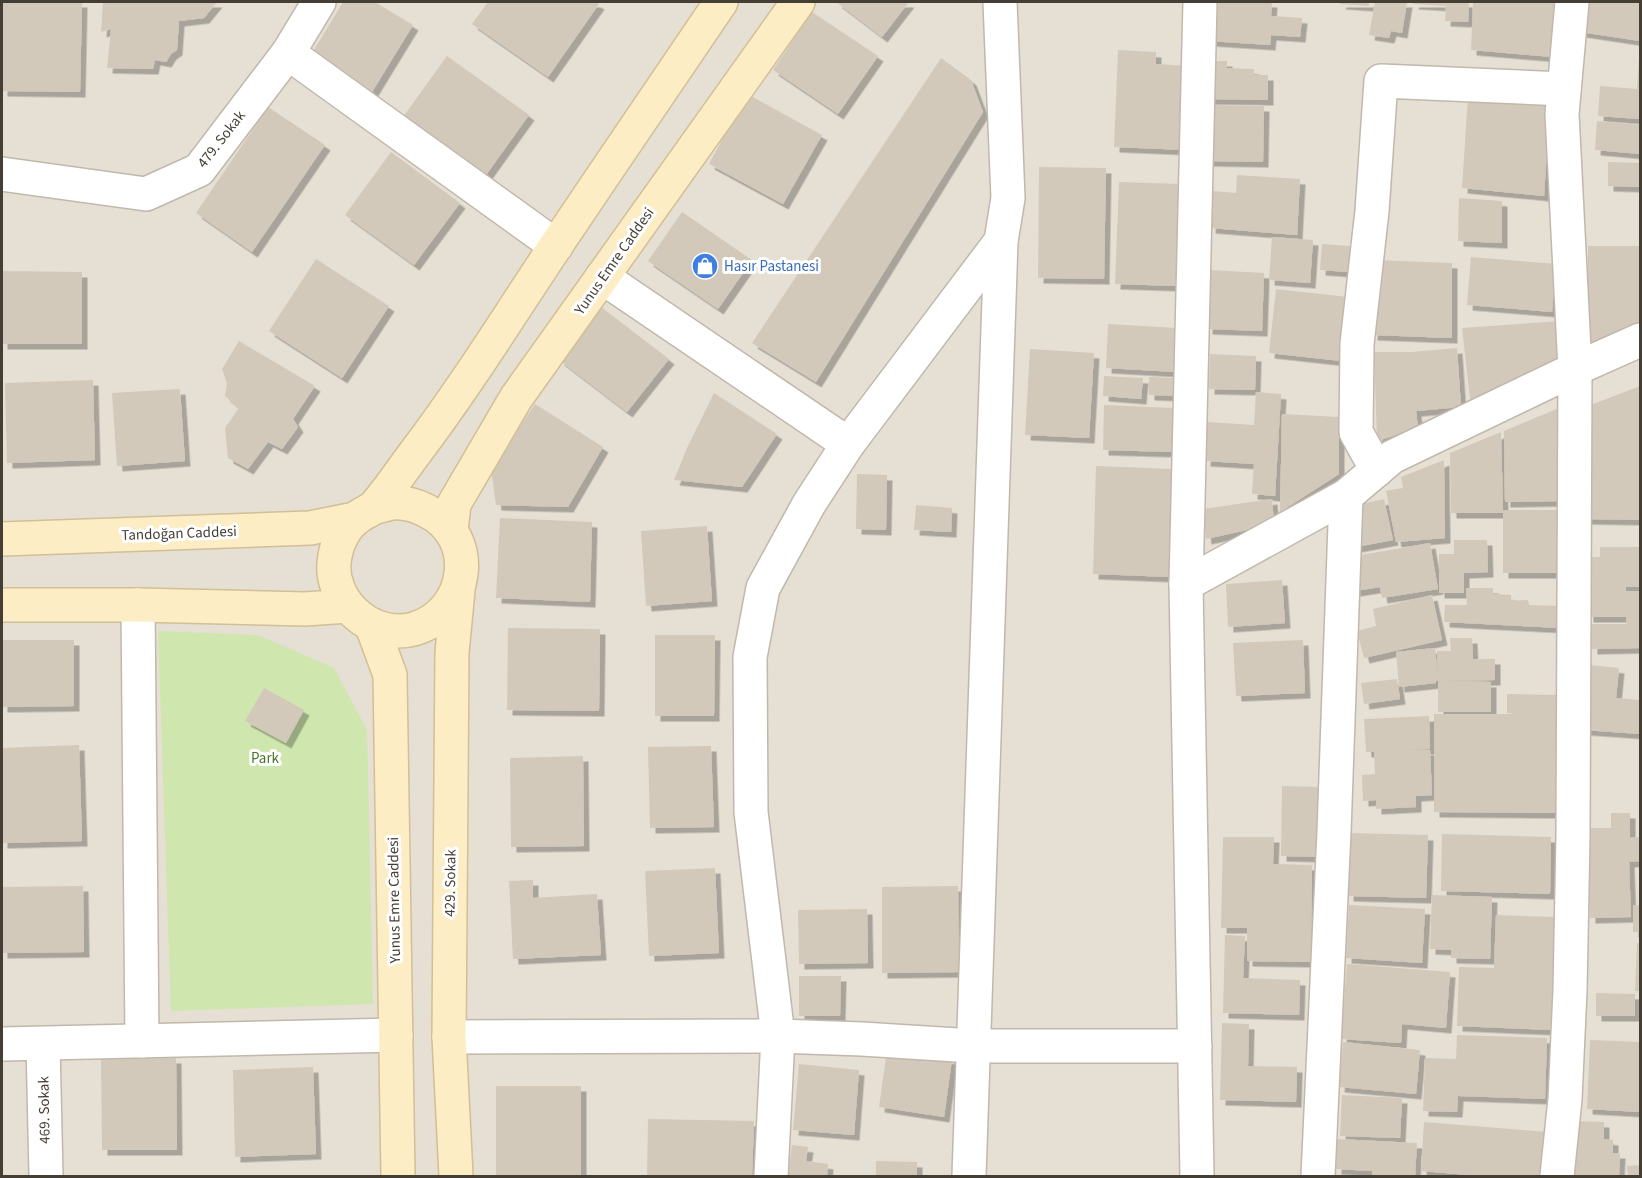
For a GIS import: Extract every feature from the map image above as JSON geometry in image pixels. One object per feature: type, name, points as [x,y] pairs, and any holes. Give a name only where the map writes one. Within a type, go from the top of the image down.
[{"type":"main road","points":[[360,616],[342,598],[335,577],[334,556],[342,536],[364,513],[451,405],[721,2]]},
{"type":"main road","name":"Yunus Emre Caddesi","points":[[451,531],[454,504],[516,398],[798,2]]},
{"type":"main road","points":[[2,605],[138,604],[305,609],[360,616],[393,631],[413,629],[432,621],[447,608],[458,590],[462,570],[459,550],[451,531],[435,515],[416,506],[394,503],[364,513]]},
{"type":"main road","name":"Tandoğan Caddesi","points":[[2,539],[310,528],[364,513]]},
{"type":"main road","name":"429. Sokak","points":[[456,1176],[449,1037],[452,652],[458,590]]},
{"type":"main road","name":"Yunus Emre Caddesi","points":[[360,616],[390,675],[398,1176]]},
{"type":"street","name":"479. Sokak","points":[[2,174],[146,194],[199,170],[288,53],[319,2]]},
{"type":"street","points":[[969,1176],[1001,241],[1008,198],[1000,2]]},
{"type":"street","points":[[1197,1176],[1186,584],[1200,2]]},
{"type":"street","points":[[1557,1176],[1565,1099],[1570,991],[1575,369],[1562,114],[1572,2]]},
{"type":"street","points":[[288,53],[556,246]]},
{"type":"street","points":[[1377,470],[1356,432],[1356,344],[1372,212],[1381,81],[1564,89]]},
{"type":"street","points":[[771,1176],[778,1036],[751,812],[750,657],[762,588],[809,504],[848,444],[1001,241]]},
{"type":"street","points":[[603,277],[848,444]]},
{"type":"street","points":[[1186,584],[1346,496],[1392,457],[1575,369],[1641,340]]},
{"type":"street","points":[[1318,1176],[1334,832],[1346,496]]},
{"type":"street","points":[[138,604],[142,1041]]},
{"type":"street","points":[[2,1044],[396,1035]]},
{"type":"street","points":[[449,1037],[778,1036],[862,1038],[973,1046],[1195,1046]]},
{"type":"street","name":"469. Sokak","points":[[43,1044],[46,1176]]},
{"type":"shaded area","points":[[2,2],[1640,2],[1640,1176],[2,1176]]},
{"type":"green space","name":"Park","points":[[158,631],[258,635],[334,668],[367,730],[373,1004],[171,1011]]},
{"type":"building","points":[[2,2],[82,2],[80,92],[2,91]]},
{"type":"building","points":[[103,2],[217,2],[204,18],[179,21],[177,50],[166,62],[155,60],[153,69],[107,68],[111,29],[101,32]]},
{"type":"building","points":[[343,2],[375,2],[413,25],[372,92],[311,55]]},
{"type":"building","points":[[488,2],[595,2],[599,4],[548,77],[472,24]]},
{"type":"building","points":[[836,2],[909,2],[882,37]]},
{"type":"building","points":[[1212,2],[1272,2],[1271,16],[1302,18],[1300,37],[1271,35],[1270,45],[1209,41]]},
{"type":"building","points":[[1341,2],[1369,2],[1369,6],[1340,4]]},
{"type":"building","points":[[1375,2],[1407,2],[1402,33],[1391,31],[1389,38],[1369,35]]},
{"type":"building","points":[[1414,2],[1469,2],[1468,22],[1445,21],[1446,6],[1413,4]]},
{"type":"building","points":[[1473,2],[1556,2],[1553,57],[1471,50]]},
{"type":"building","points":[[1584,2],[1640,2],[1640,41],[1580,32]]},
{"type":"building","points":[[812,12],[878,56],[838,114],[773,70]]},
{"type":"building","points":[[1118,50],[1156,52],[1156,64],[1190,66],[1186,150],[1114,147]]},
{"type":"building","points":[[447,56],[529,115],[486,175],[403,117]]},
{"type":"building","points":[[941,58],[971,80],[983,112],[816,382],[752,343]]},
{"type":"building","points":[[1639,58],[1640,119],[1598,116],[1600,86],[1637,89]]},
{"type":"building","points":[[1209,61],[1227,61],[1227,68],[1254,69],[1254,75],[1268,75],[1268,100],[1208,99]]},
{"type":"building","points":[[747,94],[822,135],[783,204],[709,164]]},
{"type":"building","points":[[1468,96],[1550,104],[1544,196],[1462,188]]},
{"type":"building","points":[[1210,105],[1264,106],[1263,162],[1208,161]]},
{"type":"building","points":[[268,107],[325,145],[252,252],[196,213]]},
{"type":"building","points":[[1597,121],[1640,125],[1640,154],[1595,150]]},
{"type":"building","points":[[391,152],[460,203],[414,265],[345,215]]},
{"type":"building","points":[[1608,162],[1640,163],[1640,187],[1608,186]]},
{"type":"building","points":[[1039,167],[1106,168],[1104,279],[1038,278]]},
{"type":"building","points":[[1237,175],[1300,179],[1297,235],[1210,228],[1213,191],[1236,193]]},
{"type":"building","points":[[1119,182],[1183,184],[1178,286],[1115,284]]},
{"type":"building","points":[[1459,198],[1502,201],[1502,243],[1458,241]]},
{"type":"building","points":[[682,212],[752,260],[718,309],[648,261]]},
{"type":"building","points":[[1272,237],[1313,240],[1310,283],[1269,280]]},
{"type":"building","points":[[1322,244],[1350,246],[1348,272],[1320,270]]},
{"type":"building","points":[[1588,246],[1640,246],[1640,321],[1588,344]]},
{"type":"building","points":[[1471,257],[1556,264],[1552,312],[1467,305]]},
{"type":"building","points":[[316,259],[389,306],[342,378],[269,331]]},
{"type":"building","points":[[1374,260],[1452,263],[1452,338],[1372,335]]},
{"type":"building","points":[[1209,270],[1264,273],[1262,331],[1207,329]]},
{"type":"building","points":[[2,271],[82,272],[82,344],[2,344]]},
{"type":"building","points":[[1276,289],[1348,297],[1341,361],[1269,353]]},
{"type":"building","points":[[601,307],[669,359],[627,412],[559,360]]},
{"type":"building","points":[[1560,321],[1561,366],[1472,415],[1462,328]]},
{"type":"building","points":[[1108,324],[1178,328],[1176,372],[1106,368]]},
{"type":"building","points":[[239,341],[315,386],[293,419],[298,427],[282,449],[268,442],[248,469],[228,458],[225,428],[239,408],[225,396],[227,383],[222,369]]},
{"type":"building","points":[[1457,348],[1461,407],[1416,411],[1418,428],[1377,441],[1374,352],[1412,352]]},
{"type":"building","points":[[1030,349],[1094,353],[1089,438],[1025,435]]},
{"type":"building","points":[[1210,354],[1256,356],[1255,390],[1209,389]]},
{"type":"building","points":[[1104,376],[1143,378],[1141,399],[1103,396]]},
{"type":"building","points":[[1149,377],[1179,378],[1178,396],[1149,395]]},
{"type":"building","points":[[93,380],[95,460],[7,463],[5,383]]},
{"type":"building","points":[[1640,386],[1640,520],[1585,519],[1588,406]]},
{"type":"building","points":[[180,389],[185,461],[117,466],[112,393]]},
{"type":"building","points":[[1256,392],[1281,394],[1275,496],[1252,494],[1254,464],[1205,461],[1207,422],[1254,425]]},
{"type":"building","points":[[714,393],[777,434],[742,487],[674,480]]},
{"type":"building","points":[[535,404],[603,447],[568,507],[496,505],[491,469]]},
{"type":"building","points":[[1104,405],[1174,408],[1172,452],[1103,450]]},
{"type":"building","points":[[1559,408],[1561,501],[1505,502],[1504,431]]},
{"type":"building","points":[[1282,414],[1339,417],[1339,474],[1280,512]]},
{"type":"building","points":[[1501,432],[1503,510],[1561,510],[1562,573],[1503,573],[1503,513],[1451,513],[1450,453]]},
{"type":"building","points":[[1444,460],[1445,538],[1396,542],[1386,491],[1403,488],[1401,477]]},
{"type":"building","points":[[1096,466],[1174,469],[1171,577],[1093,574]]},
{"type":"building","points":[[857,474],[887,475],[886,530],[856,529]]},
{"type":"building","points":[[1272,499],[1274,524],[1206,539],[1203,509]]},
{"type":"building","points":[[1384,499],[1393,540],[1356,547],[1348,507]]},
{"type":"building","points":[[916,505],[952,508],[951,532],[914,530]]},
{"type":"building","points":[[500,518],[592,522],[590,602],[496,598]]},
{"type":"building","points":[[707,526],[712,601],[646,606],[641,531]]},
{"type":"building","points":[[1454,540],[1487,540],[1488,572],[1464,573],[1464,593],[1439,593],[1439,554],[1454,554]]},
{"type":"building","points":[[1430,543],[1438,589],[1382,598],[1380,587],[1355,591],[1349,557]]},
{"type":"building","points":[[1600,547],[1640,547],[1640,587],[1626,587],[1626,591],[1640,591],[1640,648],[1592,649],[1592,624],[1626,624],[1626,617],[1588,617],[1588,557],[1600,557]]},
{"type":"building","points":[[1282,580],[1285,623],[1228,627],[1226,584]]},
{"type":"building","points":[[1466,588],[1493,588],[1493,594],[1511,595],[1511,601],[1528,600],[1529,605],[1560,606],[1560,628],[1444,622],[1445,605],[1467,605]]},
{"type":"building","points":[[1432,595],[1442,640],[1364,658],[1357,631],[1376,626],[1373,609]]},
{"type":"building","points":[[508,628],[600,629],[599,711],[507,710]]},
{"type":"building","points":[[655,635],[715,635],[714,716],[655,716]]},
{"type":"building","points":[[1450,638],[1472,638],[1473,659],[1495,659],[1495,680],[1436,681],[1436,683],[1399,687],[1396,652],[1435,648],[1438,678],[1437,651],[1451,651]]},
{"type":"building","points":[[2,640],[74,640],[74,706],[2,707]]},
{"type":"building","points":[[1303,640],[1305,693],[1236,696],[1233,643]]},
{"type":"building","points":[[1590,665],[1619,668],[1616,698],[1640,700],[1640,734],[1584,730]]},
{"type":"building","points":[[1397,679],[1400,699],[1364,704],[1361,683]]},
{"type":"building","points":[[1438,681],[1491,682],[1491,712],[1438,712]]},
{"type":"building","points":[[264,688],[304,710],[286,743],[245,721]]},
{"type":"building","points":[[1507,694],[1561,695],[1563,813],[1434,812],[1434,714],[1521,714],[1507,713]]},
{"type":"building","points":[[1429,716],[1430,749],[1404,750],[1430,750],[1432,795],[1416,796],[1416,807],[1376,809],[1376,800],[1363,801],[1362,775],[1375,774],[1374,752],[1366,752],[1364,719]]},
{"type":"building","points":[[79,745],[82,841],[2,843],[2,748]]},
{"type":"building","points":[[711,746],[714,827],[650,828],[648,747]]},
{"type":"building","points":[[583,756],[584,846],[511,847],[510,758]]},
{"type":"building","points":[[1282,786],[1321,787],[1320,857],[1281,856]]},
{"type":"building","points":[[1611,813],[1630,813],[1630,838],[1640,837],[1640,861],[1629,862],[1631,917],[1590,918],[1588,828],[1611,828]]},
{"type":"building","points":[[1350,833],[1428,835],[1426,898],[1348,896]]},
{"type":"building","points":[[1442,834],[1551,837],[1550,894],[1441,891]]},
{"type":"building","points":[[1223,837],[1274,837],[1273,864],[1312,865],[1311,962],[1247,961],[1247,928],[1221,928]]},
{"type":"building","points":[[715,868],[719,953],[649,956],[645,871]]},
{"type":"building","points":[[533,880],[533,898],[597,894],[601,955],[513,959],[509,881]]},
{"type":"building","points":[[83,886],[84,952],[2,953],[2,887]]},
{"type":"building","points":[[958,886],[959,972],[882,973],[882,887]]},
{"type":"building","points":[[1432,895],[1492,897],[1490,959],[1451,958],[1451,950],[1430,949]]},
{"type":"building","points":[[1349,905],[1425,909],[1422,963],[1346,958]]},
{"type":"building","points":[[1633,905],[1640,905],[1640,932],[1633,932]]},
{"type":"building","points":[[867,909],[868,963],[799,964],[798,910]]},
{"type":"building","points":[[1496,915],[1557,917],[1552,1030],[1457,1026],[1459,967],[1494,968]]},
{"type":"building","points":[[1225,935],[1245,936],[1243,978],[1300,980],[1299,1015],[1223,1013]]},
{"type":"building","points":[[1637,943],[1640,944],[1640,991],[1635,991]]},
{"type":"building","points":[[1347,964],[1450,972],[1446,1028],[1402,1024],[1401,1043],[1341,1039]]},
{"type":"building","points":[[799,976],[841,976],[840,1016],[799,1016]]},
{"type":"building","points":[[1596,993],[1635,994],[1635,1016],[1596,1016]]},
{"type":"building","points":[[1222,1023],[1249,1024],[1248,1066],[1297,1067],[1296,1102],[1220,1100]]},
{"type":"building","points":[[1457,1035],[1547,1038],[1545,1099],[1458,1096],[1457,1112],[1423,1111],[1425,1058],[1456,1059]]},
{"type":"building","points":[[1590,1040],[1640,1042],[1640,1112],[1587,1109]]},
{"type":"building","points":[[1343,1042],[1420,1050],[1416,1094],[1339,1087]]},
{"type":"building","points":[[887,1050],[952,1059],[944,1117],[879,1107]]},
{"type":"building","points":[[101,1058],[176,1058],[177,1150],[102,1150]]},
{"type":"building","points":[[799,1064],[859,1070],[854,1135],[793,1130]]},
{"type":"building","points":[[313,1067],[316,1154],[235,1157],[233,1070]]},
{"type":"building","points":[[496,1086],[581,1086],[581,1176],[496,1176]]},
{"type":"building","points":[[1342,1095],[1402,1098],[1400,1138],[1340,1136]]},
{"type":"building","points":[[648,1119],[754,1121],[752,1176],[647,1176]]},
{"type":"building","points":[[1573,1121],[1604,1122],[1604,1139],[1613,1140],[1613,1153],[1620,1153],[1619,1176],[1570,1176]]},
{"type":"building","points":[[1424,1122],[1547,1132],[1544,1176],[1481,1176],[1421,1171]]},
{"type":"building","points":[[1337,1139],[1417,1143],[1415,1176],[1372,1176],[1372,1171],[1336,1169]]},
{"type":"building","points":[[792,1145],[808,1147],[806,1161],[828,1164],[827,1176],[788,1176]]},
{"type":"building","points":[[876,1161],[917,1162],[917,1176],[876,1176]]},
{"type":"building","points":[[1640,1165],[1640,1176],[1628,1176],[1627,1166]]},
{"type":"place","name":"Hasır Pastanesi","points":[[705,266]]}]
